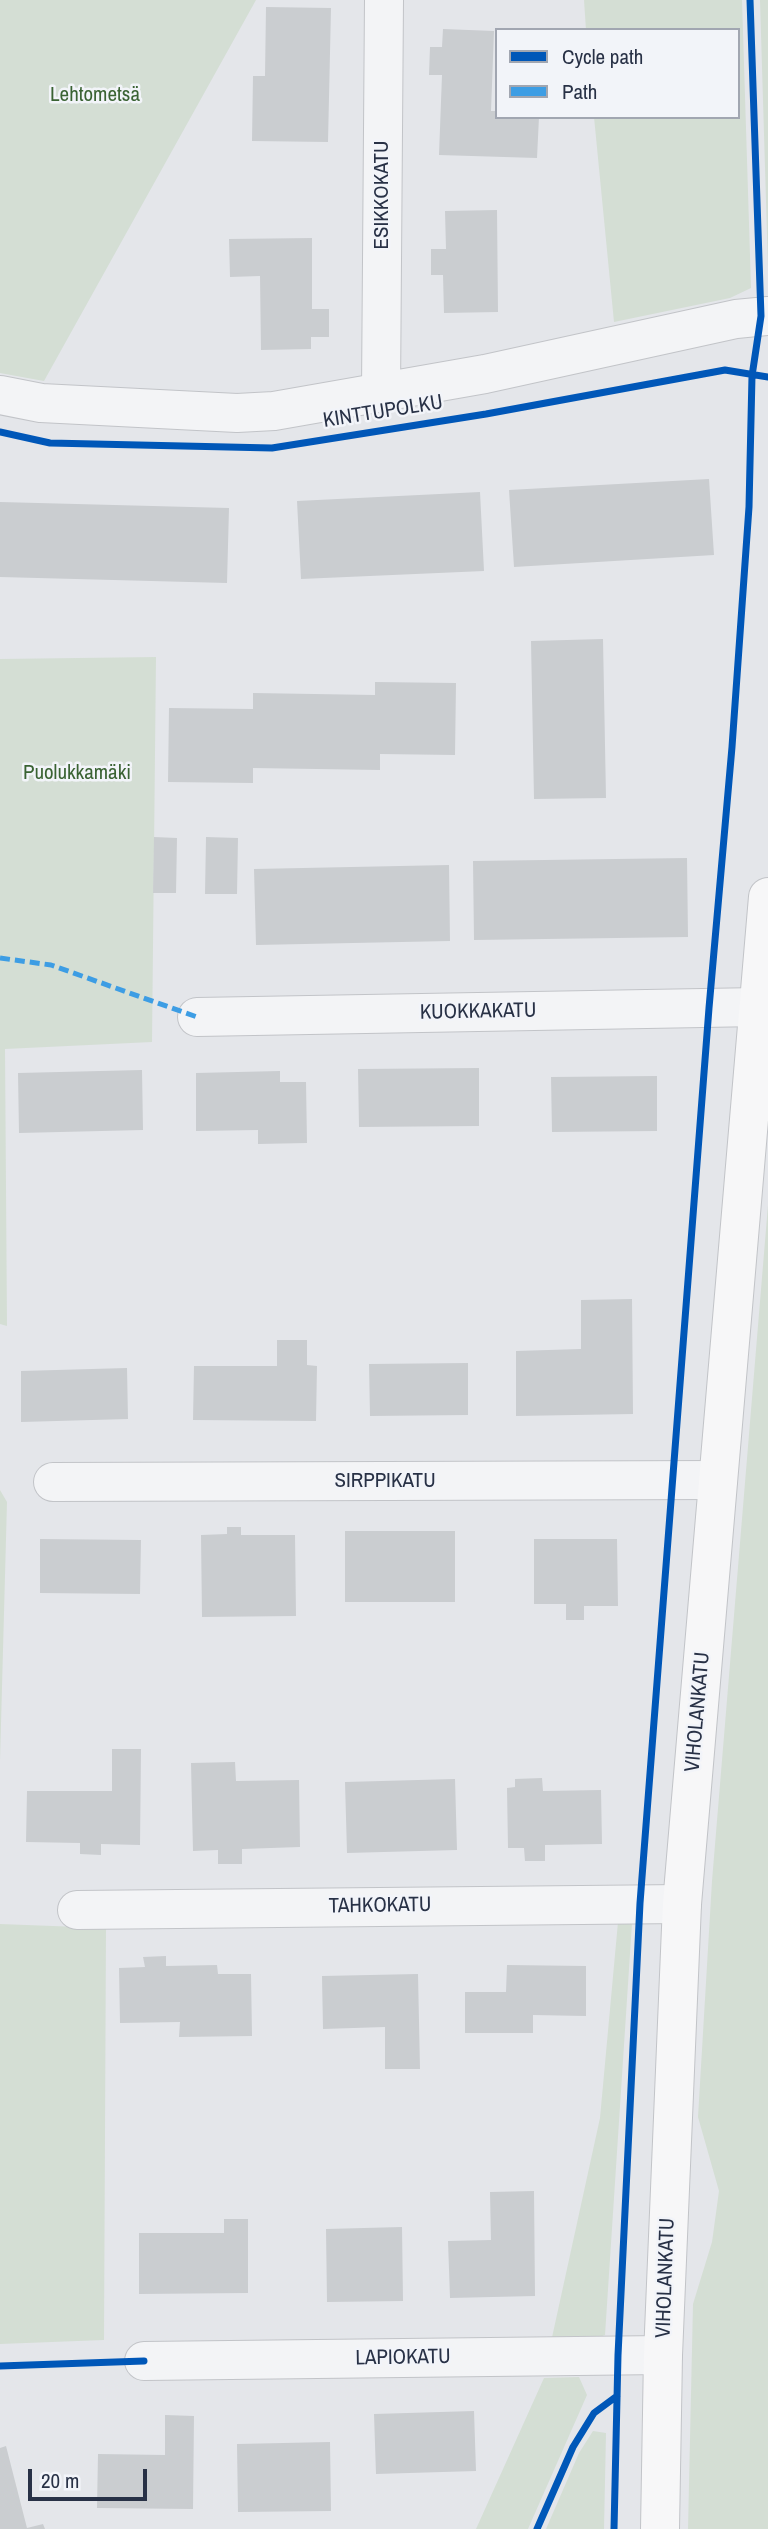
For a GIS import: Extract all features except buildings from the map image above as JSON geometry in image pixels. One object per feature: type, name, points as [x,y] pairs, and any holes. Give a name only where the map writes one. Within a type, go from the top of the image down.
[{"type":"main road","name":"VIHOLANKATU","points":[[660,2529],[663,2355],[682,1904],[768,897]]},
{"type":"street","name":"ESIKKOKATU","points":[[381,391],[384,0]]},
{"type":"street","name":"KINTTUPOLKU","points":[[0,395],[41,403],[237,413],[274,411],[485,374],[736,319],[768,316]]},
{"type":"street","name":"KUOKKAKATU","points":[[197,1017],[759,1007]]},
{"type":"street","name":"SIRPPIKATU","points":[[52,1482],[718,1480]]},
{"type":"street","name":"TAHKOKATU","points":[[78,1910],[682,1904]]},
{"type":"street","name":"LAPIOKATU","points":[[144,2361],[663,2355]]},
{"type":"green space","name":"Lehtometsä","points":[[0,0],[256,0],[44,381],[0,373]]},
{"type":"green space","points":[[584,0],[742,0],[751,288],[730,298],[614,322],[594,119],[740,119],[740,28],[586,28]]},
{"type":"green space","points":[[760,0],[768,0],[768,268]]},
{"type":"green space","name":"Puolukkamäki","points":[[156,657],[152,1042],[5,1049],[7,1326],[0,1324],[0,659]]},
{"type":"green space","points":[[768,1205],[768,2529],[688,2529],[693,2304],[712,2242],[719,2191],[698,2117],[712,1881]]},
{"type":"green space","points":[[0,1490],[7,1502],[0,1761]]},
{"type":"green space","points":[[618,1922],[632,1923],[605,2335],[589,2341],[551,2342],[600,2118]]},
{"type":"green space","points":[[0,1924],[106,1928],[104,2340],[0,2344]]},
{"type":"green space","points":[[579,2377],[587,2395],[528,2529],[476,2529],[544,2378]]},
{"type":"green space","points":[[593,2431],[606,2433],[604,2529],[546,2529],[579,2453]]},
{"type":"marked path","points":[[0,958],[51,965],[197,1017]]},
{"type":"cycle path","points":[[614,2529],[618,2355],[640,1903],[709,1008],[732,747],[749,507],[752,376],[761,316],[750,0]]},
{"type":"cycle path","points":[[0,432],[50,443],[272,448],[486,414],[725,370],[768,377]]},
{"type":"cycle path","points":[[0,2366],[144,2361]]},
{"type":"cycle path","points":[[537,2529],[573,2447],[594,2413],[617,2396]]}]
